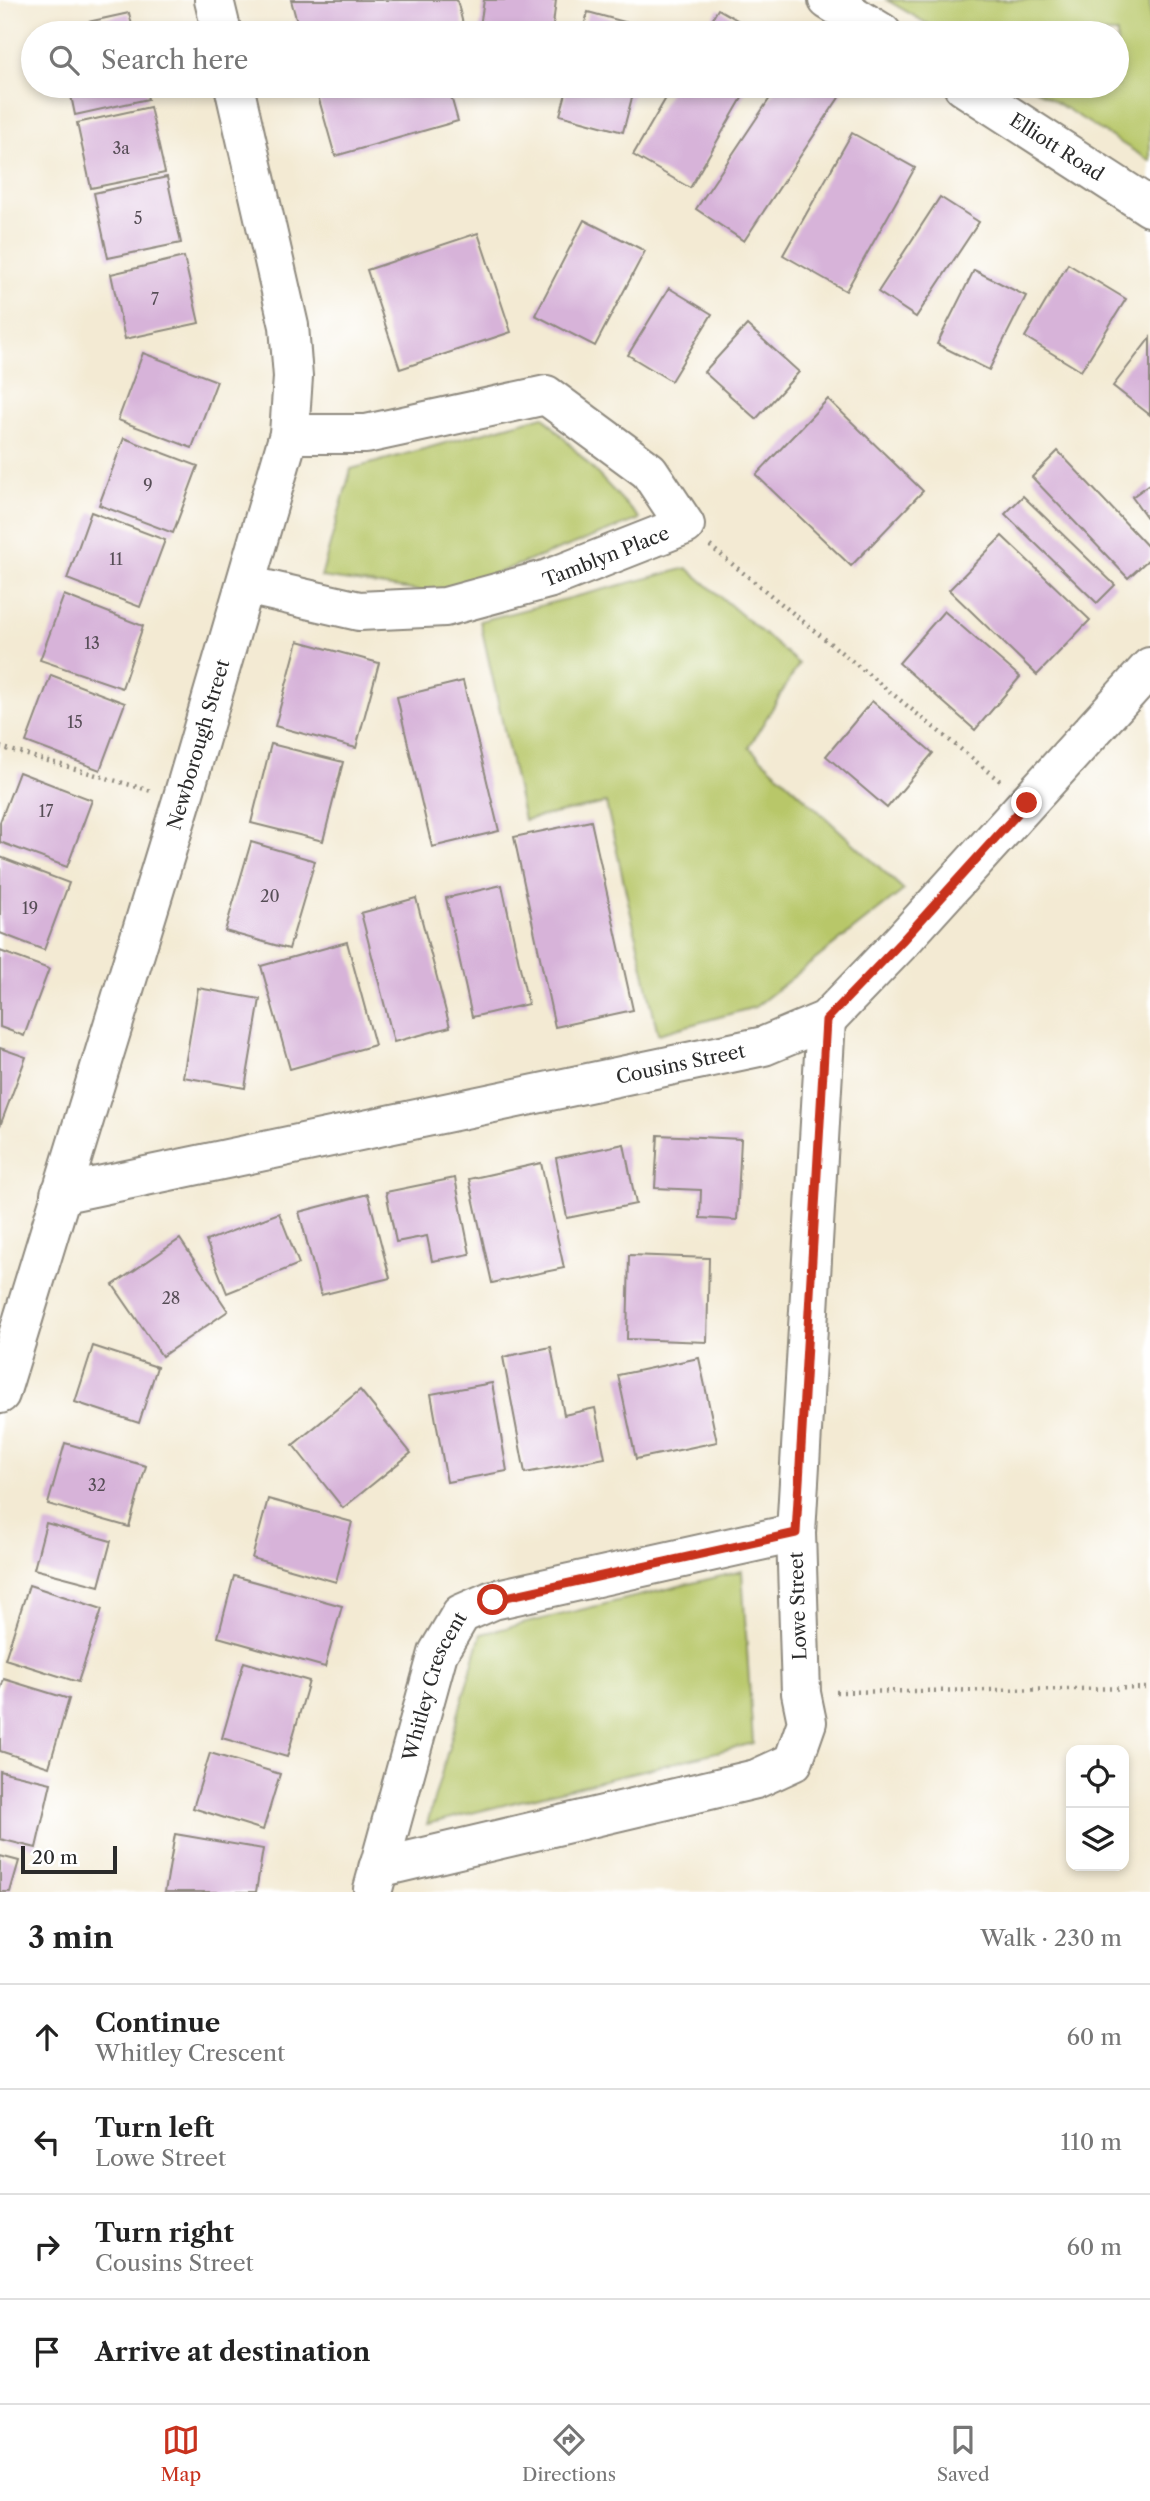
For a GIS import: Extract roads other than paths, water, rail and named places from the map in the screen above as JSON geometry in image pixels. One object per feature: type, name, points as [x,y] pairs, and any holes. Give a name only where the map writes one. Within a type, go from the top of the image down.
[{"type":"street","points":[[214,0],[219,21]]},
{"type":"street","points":[[828,0],[862,21]]},
{"type":"street","name":"Newborough Street","points":[[0,1394],[10,1322],[60,1194],[182,800],[289,434],[293,377],[289,326],[237,98]]},
{"type":"street","name":"Elliott Road","points":[[982,98],[1150,206]]},
{"type":"street","name":"Tamblyn Place","points":[[246,585],[359,611],[445,607],[548,579],[685,525],[649,471],[546,395],[366,434],[289,434]]},
{"type":"street","name":"Cousins Street","points":[[60,1194],[764,1046],[826,1020],[902,941],[1150,667]]},
{"type":"street","name":"Lowe Street","points":[[375,1880],[756,1779],[793,1762],[807,1722],[801,1693],[796,1533],[826,1020]]},
{"type":"street","name":"Whitley Crescent","points":[[375,1880],[438,1653],[461,1614],[493,1600],[796,1533]]}]
